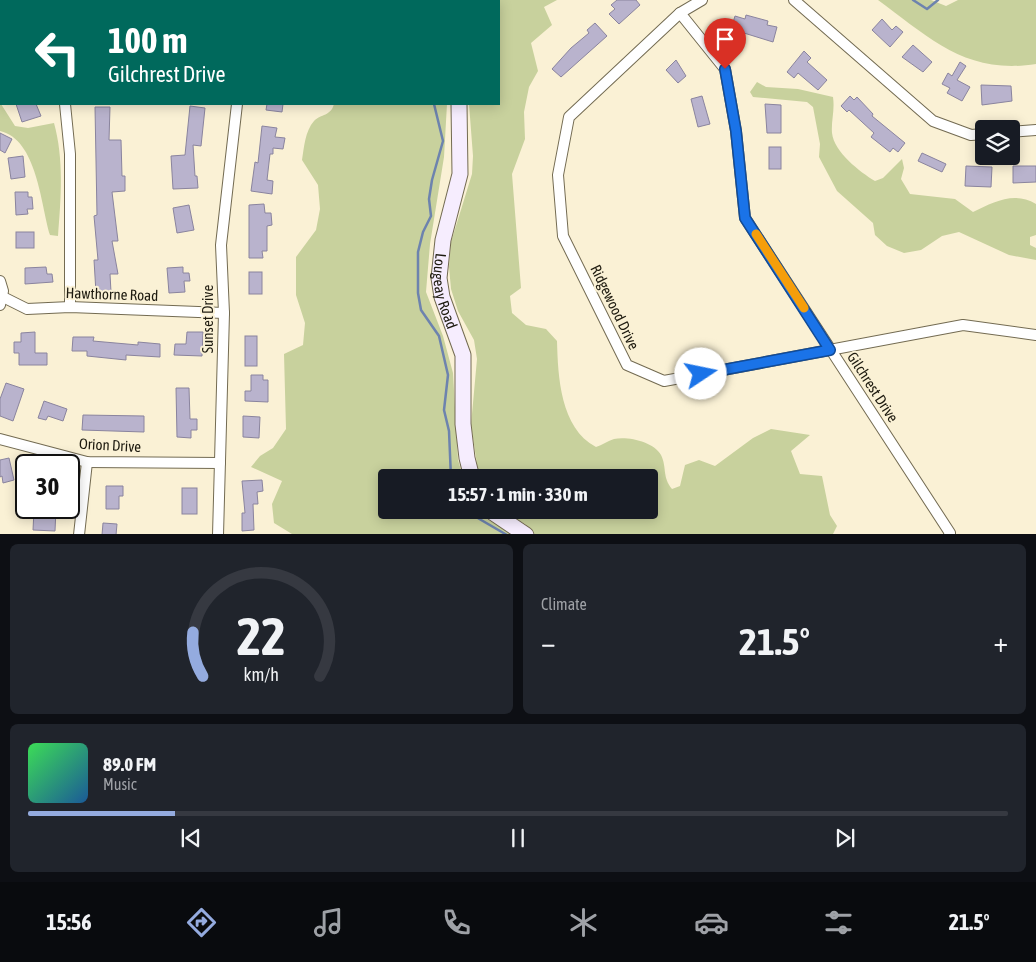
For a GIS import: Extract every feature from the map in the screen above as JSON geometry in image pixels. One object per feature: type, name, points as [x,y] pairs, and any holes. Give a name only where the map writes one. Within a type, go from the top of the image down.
[{"type":"street","name":"Ridgewood Drive","points":[[702,0],[680,13],[569,117],[558,175],[563,236],[627,364],[664,381],[963,326],[1036,335]]},
{"type":"street","points":[[794,0],[933,121],[971,135],[975,135]]},
{"type":"street","name":"Gilchrest Drive","points":[[680,13],[725,69],[736,131],[745,218],[949,534]]},
{"type":"street","points":[[65,105],[70,154],[70,307]]},
{"type":"street","name":"Sunset Drive","points":[[218,534],[224,313],[221,245],[237,105]]},
{"type":"street","name":"Lougeay Road","points":[[459,105],[460,174],[442,240],[439,278],[442,297],[463,355],[463,424],[466,458],[469,469]]},
{"type":"street","points":[[1020,131],[1036,130]]},
{"type":"street","points":[[0,281],[1,301]]},
{"type":"street","name":"Hawthorne Road","points":[[1,301],[27,309],[70,307],[224,313]]},
{"type":"street","name":"Orion Drive","points":[[0,439],[86,462],[220,463]]},
{"type":"street","points":[[79,534],[86,462]]},
{"type":"street","points":[[503,519],[526,534]]},
{"type":"green space","points":[[500,0],[557,0],[544,7],[552,25],[531,43],[538,71],[529,87],[524,112],[525,139],[512,174],[521,288],[510,296],[512,313],[526,325],[546,329],[557,341],[558,370],[563,400],[575,427],[584,438],[596,447],[620,438],[647,443],[658,450],[661,455],[667,480],[672,489],[680,486],[685,465],[699,460],[715,466],[753,438],[771,429],[810,435],[791,451],[800,474],[822,476],[830,515],[837,526],[833,534],[535,534],[517,519],[658,519],[658,469],[478,469],[471,425],[477,359],[474,340],[458,311],[451,289],[449,267],[451,242],[472,174],[473,156],[469,105],[500,105]]},
{"type":"green space","points":[[878,0],[931,0],[946,6],[958,0],[1036,0],[1036,64],[1011,66],[989,64],[969,59],[932,40]]},
{"type":"green space","points":[[757,82],[766,87],[798,89],[833,97],[832,133],[837,147],[849,161],[875,181],[883,178],[902,159],[904,168],[901,179],[910,194],[955,199],[973,212],[1004,199],[1020,198],[1036,204],[1036,235],[1030,237],[1030,245],[1036,248],[1036,260],[1009,255],[959,232],[942,236],[921,250],[904,253],[887,246],[875,235],[873,223],[837,191],[819,157],[820,144],[813,107],[807,102],[753,97],[750,92]]},
{"type":"green space","points":[[0,105],[15,126],[28,128],[54,123],[59,151],[61,193],[58,236],[50,235],[36,175],[30,160],[22,146],[12,137],[0,131]]},
{"type":"green space","points":[[334,105],[447,105],[444,157],[430,244],[426,292],[443,336],[453,373],[458,460],[461,469],[378,469],[378,519],[487,519],[513,534],[292,534],[274,523],[272,504],[282,481],[251,467],[260,456],[273,448],[286,429],[284,354],[303,345],[305,323],[296,295],[296,257],[316,230],[320,209],[318,185],[302,160],[305,140],[311,125],[314,121],[331,111]]},
{"type":"building","points":[[617,0],[636,0],[640,5],[619,24],[609,14],[615,9],[611,5]]},
{"type":"building","points":[[746,15],[768,21],[767,25],[777,27],[773,42],[731,29],[735,16],[745,19]]},
{"type":"building","points":[[882,19],[892,30],[896,26],[903,32],[890,47],[872,30]]},
{"type":"building","points":[[595,23],[607,36],[561,77],[552,69],[571,48],[589,33],[587,30]]},
{"type":"building","points":[[913,45],[932,62],[923,72],[902,57]]},
{"type":"building","points":[[804,51],[811,58],[807,62],[827,80],[818,90],[798,73],[794,78],[787,72]]},
{"type":"building","points":[[676,60],[686,76],[678,83],[666,70]]},
{"type":"building","points":[[960,62],[966,66],[957,80],[970,87],[962,101],[947,93],[950,88],[942,84],[948,73],[952,76]]},
{"type":"building","points":[[981,85],[1011,86],[1012,101],[982,105]]},
{"type":"building","points":[[702,96],[710,124],[698,127],[691,99]]},
{"type":"building","points":[[850,96],[854,100],[857,97],[873,114],[872,116],[905,143],[898,152],[893,148],[890,152],[871,137],[874,133],[849,110],[847,112],[841,106]]},
{"type":"building","points":[[765,104],[781,105],[781,133],[767,133]]},
{"type":"building","points":[[16,105],[36,105],[41,116],[22,122]]},
{"type":"building","points":[[267,105],[283,105],[282,112],[266,110]]},
{"type":"building","points":[[190,106],[205,108],[201,146],[193,145],[195,176],[197,176],[198,188],[173,189],[171,156],[185,155]]},
{"type":"building","points":[[95,107],[110,107],[109,140],[121,140],[122,176],[125,176],[125,191],[112,192],[118,241],[112,241],[118,274],[110,274],[111,292],[96,293],[94,260],[98,260],[94,216],[97,215]]},
{"type":"building","points":[[262,126],[277,128],[275,137],[285,138],[283,149],[273,148],[273,154],[270,154],[267,180],[273,181],[272,194],[251,191],[255,162],[258,163]]},
{"type":"building","points":[[0,133],[12,139],[5,153],[0,150]]},
{"type":"building","points":[[769,147],[781,147],[781,169],[769,169]]},
{"type":"building","points":[[922,153],[946,164],[942,172],[918,161]]},
{"type":"building","points":[[23,156],[25,177],[11,179],[8,158]]},
{"type":"building","points":[[966,166],[992,167],[991,187],[965,186]]},
{"type":"building","points":[[1013,166],[1036,166],[1036,182],[1013,183]]},
{"type":"building","points":[[15,192],[28,192],[28,197],[32,197],[33,209],[27,209],[28,214],[16,215]]},
{"type":"building","points":[[264,204],[265,213],[271,213],[272,225],[267,226],[267,251],[262,251],[263,258],[249,258],[249,205]]},
{"type":"building","points":[[189,205],[194,230],[177,233],[173,208]]},
{"type":"building","points":[[16,232],[34,232],[34,248],[16,248]]},
{"type":"building","points":[[46,267],[47,274],[52,274],[53,282],[25,284],[25,268]]},
{"type":"building","points":[[183,267],[183,273],[189,273],[190,281],[184,281],[185,292],[169,293],[167,268]]},
{"type":"building","points":[[249,272],[262,272],[262,294],[249,294]]},
{"type":"building","points":[[35,332],[35,353],[47,353],[47,365],[19,365],[19,353],[14,353],[14,342],[21,342],[21,333]]},
{"type":"building","points":[[187,332],[203,332],[202,356],[174,355],[175,344],[186,344]]},
{"type":"building","points":[[245,336],[257,336],[257,366],[245,366]]},
{"type":"building","points":[[73,337],[94,337],[93,341],[138,345],[138,342],[160,344],[160,357],[126,355],[126,360],[87,356],[87,351],[72,351]]},
{"type":"building","points":[[251,375],[263,375],[263,380],[268,380],[268,402],[245,401],[245,391],[251,391]]},
{"type":"building","points":[[6,383],[24,389],[13,421],[0,416],[0,399]]},
{"type":"building","points":[[176,388],[189,388],[190,419],[197,419],[197,430],[191,430],[191,438],[177,437]]},
{"type":"building","points":[[44,401],[67,409],[63,421],[48,416],[46,420],[38,418]]},
{"type":"building","points":[[83,415],[144,416],[144,432],[82,430]]},
{"type":"building","points":[[243,416],[260,417],[259,438],[243,437]]},
{"type":"building","points":[[9,458],[14,480],[3,483],[2,476],[0,477],[0,460]]},
{"type":"building","points":[[262,480],[263,491],[257,492],[258,504],[253,504],[254,530],[242,531],[242,513],[245,513],[242,481]]},
{"type":"building","points":[[106,486],[123,486],[123,496],[119,496],[119,509],[106,509]]},
{"type":"building","points":[[182,488],[197,488],[197,514],[182,514]]},
{"type":"building","points":[[34,519],[56,519],[55,531],[33,530]]},
{"type":"building","points":[[103,523],[117,524],[116,534],[102,534]]},
{"type":"waterway","points":[[913,0],[927,9],[938,0]]},
{"type":"waterway","points":[[434,105],[443,141],[432,180],[429,199],[431,216],[423,232],[418,252],[418,293],[421,310],[439,336],[448,375],[444,410],[449,431],[451,469]]},
{"type":"waterway","points":[[479,519],[505,534]]},
{"type":"slow traffic","points":[[756,234],[804,308]]},
{"type":"route","points":[[701,374],[830,350],[745,218],[736,131],[725,69]]}]
